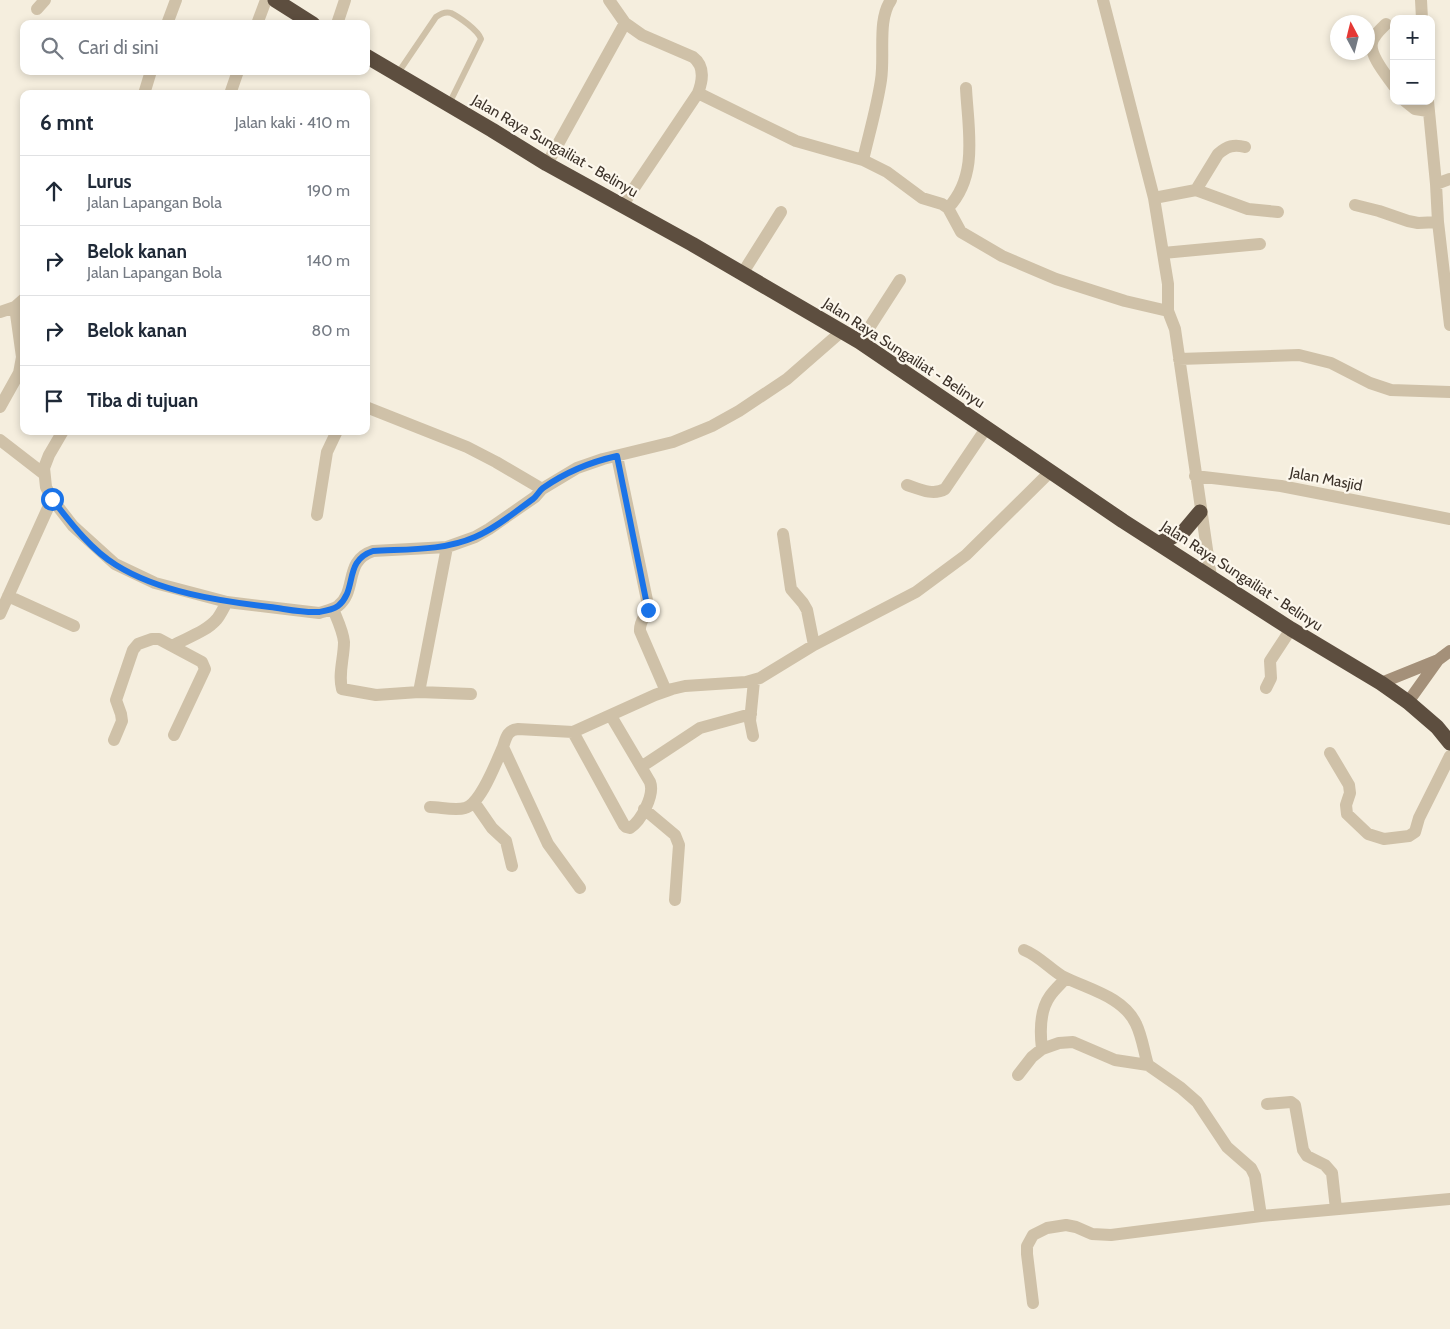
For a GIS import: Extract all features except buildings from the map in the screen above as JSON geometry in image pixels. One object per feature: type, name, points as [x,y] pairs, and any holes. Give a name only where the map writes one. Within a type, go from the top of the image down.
[{"type":"highway","points":[[275,0],[307,20]]},
{"type":"highway","name":"Jalan Raya Sungailiat - Belinyu","points":[[370,58],[548,164],[692,244],[860,342],[1123,520],[1291,629],[1381,683],[1408,702],[1437,727],[1450,743]]},
{"type":"highway","points":[[1160,543],[1184,530],[1200,512]]},
{"type":"street","points":[[168,20],[176,0]]},
{"type":"street","points":[[258,20],[266,0]]},
{"type":"street","points":[[338,20],[345,0]]},
{"type":"street","points":[[863,160],[881,82],[883,23],[885,10],[891,0]]},
{"type":"street","points":[[1103,0],[1154,198],[1168,284],[1168,311],[1175,329],[1200,512],[1211,577]]},
{"type":"street","points":[[1421,0],[1422,15]]},
{"type":"street","points":[[613,2],[625,23],[642,35],[686,53],[697,60],[701,66],[702,77],[698,93],[622,206]]},
{"type":"street","points":[[548,164],[625,23]]},
{"type":"street","points":[[1386,24],[1375,37],[1372,47],[1379,65],[1390,80]]},
{"type":"street","points":[[145,90],[150,75]]},
{"type":"street","points":[[231,90],[237,75]]},
{"type":"street","points":[[948,208],[963,189],[969,166],[966,88]]},
{"type":"street","points":[[698,93],[796,141],[863,160],[888,172],[922,198],[937,202],[948,208],[958,228],[965,235],[1002,256],[1056,279],[1125,301],[1168,311]]},
{"type":"street","points":[[1410,105],[1415,109],[1428,106],[1438,222],[1450,325]]},
{"type":"street","points":[[1196,190],[1222,150],[1233,146],[1245,147]]},
{"type":"street","points":[[1436,184],[1450,180]]},
{"type":"street","points":[[1154,198],[1196,190],[1248,209],[1278,212]]},
{"type":"street","points":[[1355,205],[1379,211],[1408,222],[1438,222]]},
{"type":"street","points":[[742,274],[781,212]]},
{"type":"street","points":[[1163,253],[1260,244]]},
{"type":"street","points":[[860,342],[900,280]]},
{"type":"street","points":[[0,312],[19,303],[20,321]]},
{"type":"street","points":[[61,435],[49,455],[44,474],[46,487],[52,499],[73,526],[115,564],[154,583],[228,602],[310,613],[319,612],[333,609],[345,598],[353,568],[364,554],[373,551],[447,547],[475,537],[489,530],[535,497],[542,489],[589,463],[673,442],[712,426],[739,411],[787,379],[842,332]]},
{"type":"street","points":[[1179,359],[1299,355],[1331,363],[1370,383],[1391,390],[1450,392]]},
{"type":"street","points":[[0,407],[19,373],[20,368]]},
{"type":"street","points":[[370,409],[466,447],[542,489]]},
{"type":"street","points":[[907,485],[931,492],[939,492],[945,488],[987,427]]},
{"type":"street","points":[[316,515],[327,452],[335,435]]},
{"type":"street","points":[[0,440],[44,474]]},
{"type":"street","points":[[617,456],[648,605],[648,610],[640,624],[640,631],[666,691]]},
{"type":"street","points":[[430,807],[463,809],[471,806],[484,788],[509,732],[513,729],[573,732],[666,691],[685,686],[754,681],[814,645],[916,592],[981,541],[1051,471]]},
{"type":"street","name":"Jalan Masjid","points":[[1195,476],[1281,486],[1450,519]]},
{"type":"street","points":[[0,614],[52,499]]},
{"type":"street","points":[[782,534],[791,589],[807,610],[814,645]]},
{"type":"street","points":[[419,692],[447,547]]},
{"type":"street","points":[[8,596],[74,626]]},
{"type":"street","points":[[172,646],[212,624],[228,602]]},
{"type":"street","points":[[333,609],[344,641],[339,681],[342,689],[376,695],[419,692],[471,694]]},
{"type":"street","points":[[1266,688],[1271,678],[1270,661],[1291,629]]},
{"type":"street","points":[[114,740],[122,721],[116,700],[133,650],[138,644],[152,639],[158,639],[202,662],[205,669],[174,735]]},
{"type":"street","points":[[1381,683],[1438,660],[1450,651]]},
{"type":"street","points":[[1408,702],[1438,660]]},
{"type":"street","points":[[753,736],[751,714],[754,681]]},
{"type":"street","points":[[641,768],[700,728],[751,714]]},
{"type":"street","points":[[573,732],[626,827],[630,828],[644,809],[652,788],[611,716]]},
{"type":"street","points":[[503,747],[548,844],[580,888]]},
{"type":"street","points":[[1330,753],[1349,785],[1350,793],[1346,805],[1347,814],[1368,834],[1384,839],[1409,836],[1415,832],[1419,818],[1450,756]]},
{"type":"street","points":[[474,802],[492,828],[506,841],[512,866]]},
{"type":"street","points":[[644,809],[675,834],[678,840],[674,900]]},
{"type":"street","points":[[1024,950],[1040,958],[1066,978],[1103,994],[1127,1012],[1136,1023],[1148,1065]]},
{"type":"street","points":[[1042,1049],[1040,1032],[1047,1003],[1066,978]]},
{"type":"street","points":[[1018,1074],[1032,1057],[1042,1049],[1059,1043],[1073,1042],[1115,1060],[1148,1065],[1181,1088],[1197,1102],[1227,1146],[1251,1168],[1255,1176],[1261,1216]]},
{"type":"street","points":[[1267,1104],[1288,1102],[1295,1105],[1302,1150],[1307,1156],[1325,1165],[1332,1173],[1336,1210]]},
{"type":"street","points":[[1033,1303],[1027,1246],[1033,1236],[1047,1228],[1066,1225],[1076,1226],[1092,1234],[1111,1235],[1261,1216],[1450,1199]]},
{"type":"lane","points":[[397,74],[436,17],[441,13],[450,13],[477,31],[481,39],[449,105]]},
{"type":"route","points":[[52,499],[73,526],[100,552],[115,564],[144,579],[228,602],[310,613],[333,609],[339,605],[345,598],[353,568],[364,554],[373,551],[447,547],[475,537],[489,530],[535,497],[542,489],[577,468],[617,456],[648,610]]}]
